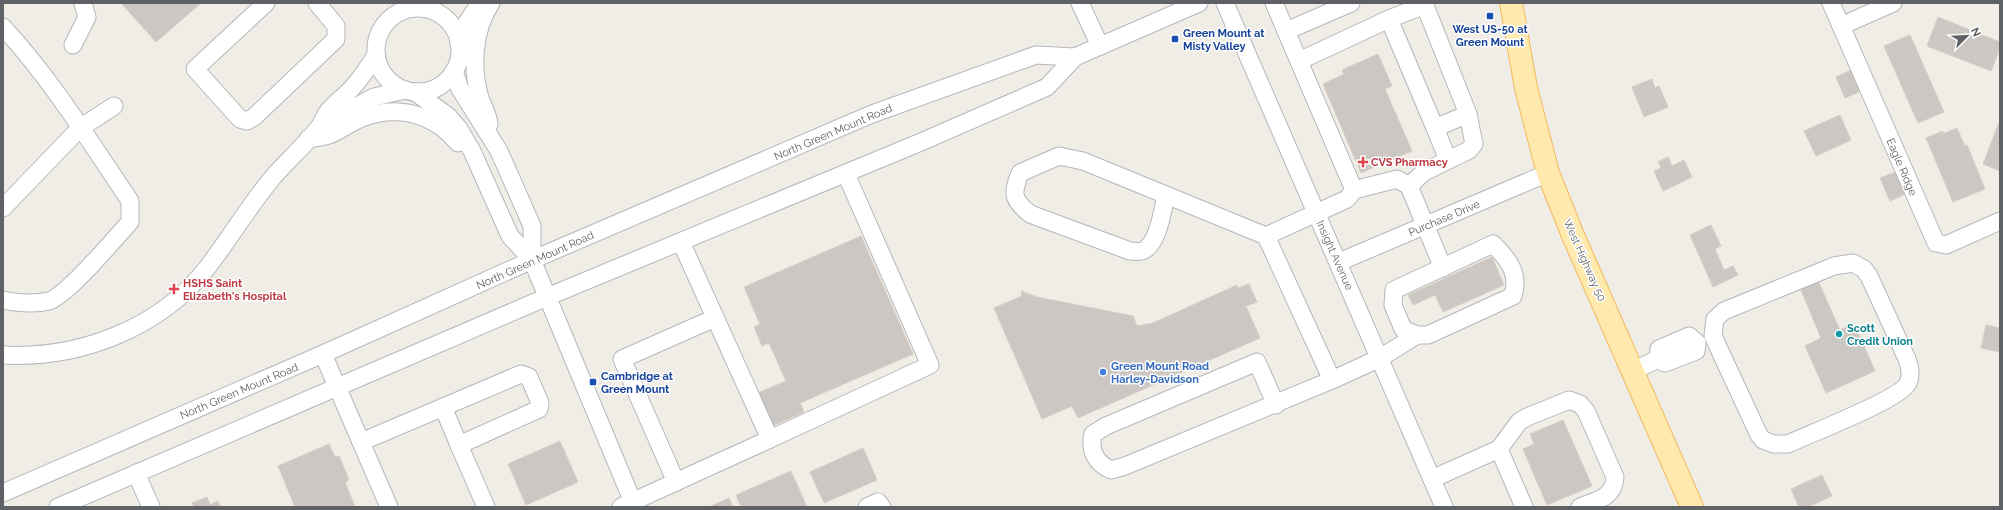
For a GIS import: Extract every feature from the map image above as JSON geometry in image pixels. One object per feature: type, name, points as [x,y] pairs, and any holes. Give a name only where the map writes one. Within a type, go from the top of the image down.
[{"type":"main road","name":"West Highway 50","points":[[1511,3],[1526,88],[1548,173],[1572,233],[1633,371],[1688,506]]},
{"type":"street","points":[[73,44],[87,17],[83,3]]},
{"type":"street","points":[[266,3],[195,69],[240,119],[246,121],[260,111],[336,39],[336,26],[318,3]]},
{"type":"street","points":[[429,10],[446,3]]},
{"type":"street","points":[[459,44],[464,27],[480,3]]},
{"type":"street","points":[[491,3],[477,37],[474,58],[475,79],[480,100],[488,116],[491,136]]},
{"type":"street","points":[[1080,3],[1100,46]]},
{"type":"street","name":"North Green Mount Road","points":[[58,507],[548,297],[846,174],[1047,87],[1075,57],[1199,3]]},
{"type":"street","name":"Insight Avenue","points":[[1225,3],[1339,262],[1444,507]]},
{"type":"street","points":[[1274,3],[1354,190]]},
{"type":"street","points":[[1286,31],[1351,3]]},
{"type":"street","name":"Eagle Ridge","points":[[1831,3],[1936,243],[1946,245],[2000,221]]},
{"type":"street","points":[[1841,26],[1893,3]]},
{"type":"street","points":[[1299,61],[1425,4],[1468,114],[1474,144],[1469,150],[1424,172],[1409,186]]},
{"type":"street","points":[[320,125],[374,97],[385,93],[410,91],[434,89],[442,84],[454,71],[460,53],[456,34],[449,23],[438,14],[429,10],[411,9],[398,14],[387,22],[378,37],[376,55],[382,73],[388,80],[410,91],[448,116],[472,151],[510,236],[532,260],[630,505],[676,482],[930,365],[846,174]]},
{"type":"street","points":[[1389,19],[1448,160]]},
{"type":"street","points":[[3,27],[26,52],[130,201],[130,222],[65,291],[49,301],[24,304],[3,300]]},
{"type":"street","name":"North Green Mount Road","points":[[3,493],[323,354],[532,260],[872,114],[1036,54],[1075,57]]},
{"type":"street","points":[[3,355],[20,356],[55,353],[91,346],[123,333],[156,314],[188,288],[207,268],[272,178],[320,125],[328,111],[352,88],[376,55]]},
{"type":"street","points":[[454,71],[460,89],[491,136],[514,182],[532,226],[532,260]]},
{"type":"street","points":[[3,208],[80,128],[114,106]]},
{"type":"street","points":[[308,139],[330,135],[345,125],[368,115],[379,112],[396,111],[417,115],[436,123],[449,132],[458,142],[472,151]]},
{"type":"street","points":[[1435,128],[1468,114]]},
{"type":"street","points":[[1166,195],[1155,238],[1142,251],[1130,251],[1030,214],[1017,203],[1015,191],[1020,173],[1059,156],[1082,162],[1166,195],[1266,236],[1332,380]]},
{"type":"street","name":"Purchase Drive","points":[[1339,262],[1548,173]]},
{"type":"street","points":[[1266,236],[1346,199],[1354,190],[1397,179],[1409,186],[1443,268]]},
{"type":"street","points":[[681,242],[770,439]]},
{"type":"street","points":[[1276,405],[1257,362],[1106,426],[1093,434],[1091,443],[1095,458],[1103,466],[1111,470],[1125,466],[1276,405],[1380,358],[1417,336],[1428,335],[1513,296],[1516,288],[1514,272],[1509,260],[1493,244],[1394,290],[1393,305],[1403,329],[1417,336]]},
{"type":"street","points":[[1853,263],[1864,269],[1869,276],[1907,359],[1910,376],[1904,389],[1883,401],[1788,444],[1774,444],[1763,440],[1759,435],[1713,336],[1715,319],[1724,311],[1834,266],[1853,263]]},
{"type":"street","points":[[676,482],[622,359],[715,318]]},
{"type":"street","points":[[1633,371],[1658,359],[1665,363],[1696,351],[1697,342],[1713,336]]},
{"type":"street","points":[[323,354],[389,507]]},
{"type":"street","points":[[361,442],[521,374],[529,377],[540,403],[539,409],[459,445]]},
{"type":"street","points":[[1432,479],[1499,449],[1519,422],[1527,417],[1569,400],[1580,404],[1586,410],[1615,477],[1614,486],[1609,494],[1580,507]]},
{"type":"street","points":[[443,407],[486,507]]},
{"type":"street","points":[[1499,449],[1524,507]]},
{"type":"street","points":[[136,473],[151,507]]},
{"type":"street","points":[[867,507],[878,502],[882,507]]},
{"type":"building","points":[[121,3],[201,3],[156,42]]},
{"type":"building","points":[[1938,17],[2000,42],[2000,48],[1991,71],[1927,46]]},
{"type":"building","points":[[1910,35],[1944,112],[1918,123],[1884,46]]},
{"type":"building","points":[[1378,54],[1392,86],[1385,89],[1412,151],[1361,173],[1323,84],[1344,74],[1342,70]]},
{"type":"building","points":[[1851,70],[1861,91],[1845,98],[1836,77]]},
{"type":"building","points":[[1652,79],[1655,88],[1659,86],[1668,107],[1644,117],[1632,87]]},
{"type":"building","points":[[1840,115],[1851,140],[1816,156],[1804,131]]},
{"type":"building","points":[[2000,120],[2000,171],[1983,164]]},
{"type":"building","points":[[1957,128],[1965,146],[1967,145],[1985,189],[1953,202],[1926,138],[1943,131],[1943,134]]},
{"type":"building","points":[[1668,157],[1672,166],[1684,160],[1692,177],[1663,191],[1654,171],[1661,168],[1658,162]]},
{"type":"building","points":[[1895,172],[1905,194],[1890,201],[1880,178]]},
{"type":"building","points":[[1711,225],[1721,246],[1715,249],[1724,270],[1733,266],[1738,275],[1713,287],[1690,235]]},
{"type":"building","points":[[861,236],[913,354],[800,403],[804,412],[772,426],[758,393],[786,381],[769,343],[762,346],[754,327],[760,324],[744,287]]},
{"type":"building","points":[[1492,257],[1504,285],[1443,312],[1435,295],[1413,305],[1408,295]]},
{"type":"building","name":"Scott Credit Union","points":[[1818,281],[1840,330],[1854,323],[1875,371],[1826,393],[1805,346],[1821,338],[1801,290]]},
{"type":"building","name":"Green Mount Road Harley-Davidson","points":[[1249,284],[1257,302],[1246,306],[1260,338],[1078,418],[1072,406],[1042,419],[994,308],[1022,296],[1021,291],[1037,297],[1133,316],[1137,326],[1153,323],[1237,285],[1238,288]]},
{"type":"building","points":[[1986,325],[2000,328],[2000,352],[1981,348]]},
{"type":"building","points":[[1563,420],[1592,486],[1547,505],[1523,449],[1534,444],[1530,434]]},
{"type":"building","points":[[560,441],[578,482],[526,505],[508,464]]},
{"type":"building","points":[[329,444],[335,457],[339,456],[349,480],[345,482],[355,507],[295,507],[278,466]]},
{"type":"building","points":[[863,448],[877,480],[824,503],[810,472]]},
{"type":"building","points":[[791,471],[807,507],[741,507],[736,495]]},
{"type":"building","points":[[1822,475],[1832,496],[1808,507],[1799,507],[1791,489]]},
{"type":"building","points":[[207,497],[210,505],[218,501],[221,507],[194,507],[192,503]]},
{"type":"building","points":[[729,498],[733,507],[709,507]]},
{"type":"place","name":"West US-50 at Green Mount","points":[[1490,16]]},
{"type":"place","name":"Green Mount at Misty Valley","points":[[1175,39]]},
{"type":"place","name":"CVS Pharmacy","points":[[1363,162]]},
{"type":"place","name":"HSHS Saint Elizabeth's Hospital","points":[[174,289]]},
{"type":"place","name":"Scott Credit Union","points":[[1839,334]]},
{"type":"place","name":"Green Mount Road Harley-Davidson","points":[[1103,372]]},
{"type":"place","name":"Cambridge at Green Mount","points":[[593,382]]}]
